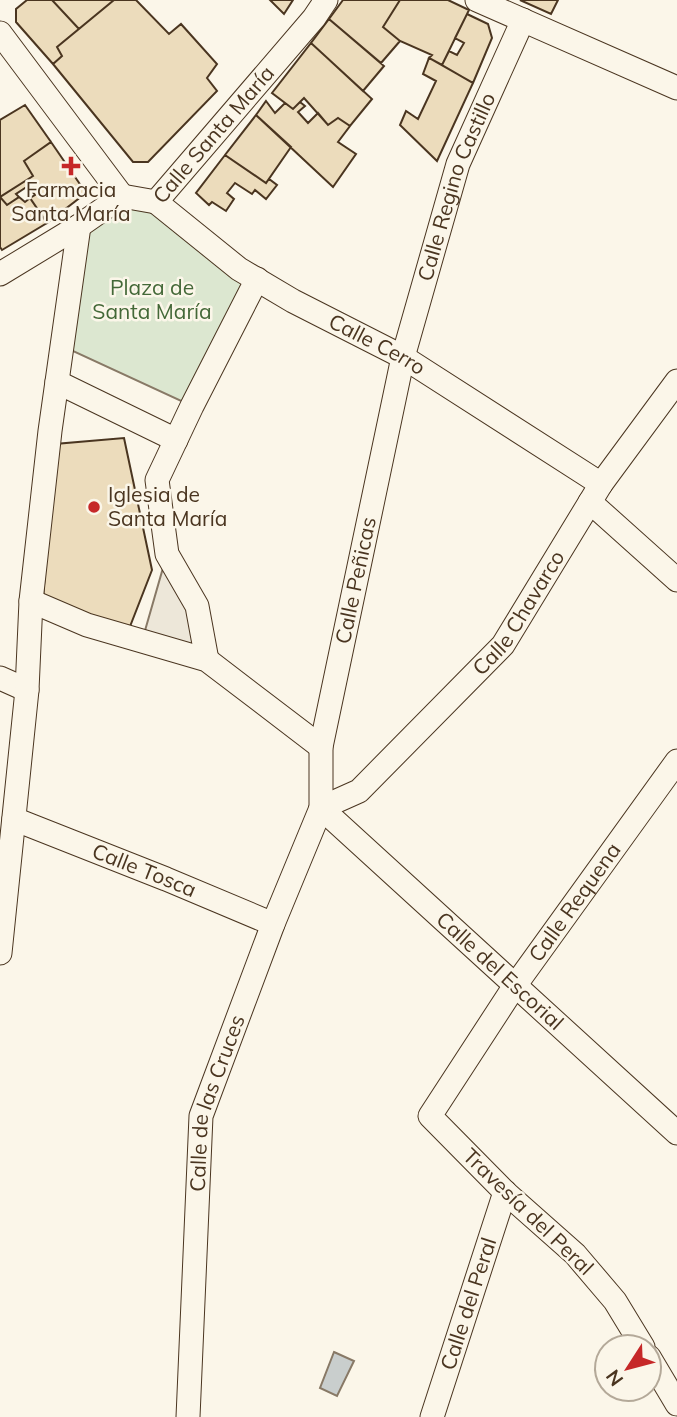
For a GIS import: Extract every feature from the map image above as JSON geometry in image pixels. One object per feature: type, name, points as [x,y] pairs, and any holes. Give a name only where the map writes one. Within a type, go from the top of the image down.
[{"type":"street","name":"Calle Santa María","points":[[0,274],[79,226],[122,196],[156,202],[314,18],[326,0]]},
{"type":"street","points":[[477,0],[677,88]]},
{"type":"street","name":"Calle Regino Castillo","points":[[403,356],[458,164],[523,20]]},
{"type":"street","points":[[0,33],[122,196]]},
{"type":"street","name":"Calle Cerro","points":[[156,202],[239,269],[293,301],[403,356],[596,493],[677,580]]},
{"type":"street","points":[[0,953],[4,880],[14,819],[27,690],[31,601],[79,226]]},
{"type":"street","points":[[207,660],[197,606],[167,554],[157,480],[257,279]]},
{"type":"street","name":"Calle Peñicas","points":[[321,808],[321,747],[403,356]]},
{"type":"street","name":"Calle Chavarco","points":[[321,808],[359,790],[503,645],[596,493],[677,381]]},
{"type":"street","points":[[57,382],[176,440]]},
{"type":"street","points":[[31,601],[87,625],[207,660],[321,747]]},
{"type":"street","points":[[0,678],[27,690]]},
{"type":"street","name":"Calle Requena","points":[[430,1116],[514,987],[677,761]]},
{"type":"street","name":"Calle de las Cruces","points":[[188,1417],[201,1116],[273,924],[321,808]]},
{"type":"street","name":"Calle del Escorial","points":[[321,808],[514,987],[675,1128]]},
{"type":"street","name":"Calle Tosca","points":[[14,819],[166,878],[273,924]]},
{"type":"street","name":"Travesía del Peral","points":[[430,1116],[506,1192],[575,1254],[615,1301],[634,1333]]},
{"type":"street","name":"Calle del Peral","points":[[432,1417],[506,1192]]},
{"type":"street","points":[[663,1380],[677,1404]]},
{"type":"green space","name":"Plaza de Santa María","points":[[122,196],[156,202],[257,279],[192,406],[62,346],[79,226]]},
{"type":"shaded area","points":[[167,554],[207,660],[142,641]]},
{"type":"shaded area","points":[[334,1352],[354,1361],[337,1396],[320,1388]]},
{"type":"building","points":[[27,0],[52,0],[79,29],[57,47],[62,56],[53,64],[16,22],[16,9]]},
{"type":"building","points":[[52,0],[114,0],[79,29]]},
{"type":"building","points":[[114,0],[136,0],[169,34],[181,24],[217,64],[207,78],[217,91],[148,162],[133,162],[53,64],[62,56],[57,47]]},
{"type":"building","points":[[270,0],[293,0],[284,14]]},
{"type":"building","points":[[343,0],[400,0],[383,27],[400,41],[381,63],[329,19]]},
{"type":"building","points":[[400,0],[448,0],[469,10],[442,65],[429,58],[432,55],[400,41],[383,27]]},
{"type":"building","points":[[520,0],[558,0],[551,14]]},
{"type":"building","points":[[467,14],[488,24],[492,38],[473,83],[442,65],[449,51],[457,55],[464,43],[455,38]]},
{"type":"building","points":[[329,19],[384,66],[363,91],[311,43]]},
{"type":"building","points":[[311,43],[372,99],[350,126],[338,118],[328,125],[304,98],[293,109],[272,93]]},
{"type":"building","points":[[429,58],[473,83],[437,161],[400,125],[406,111],[418,119],[436,81],[423,74]]},
{"type":"building","points":[[266,101],[275,113],[285,103],[293,109],[300,102],[305,106],[298,112],[308,123],[318,113],[328,125],[338,118],[350,126],[338,142],[356,154],[333,187],[256,115]]},
{"type":"building","points":[[25,105],[51,142],[24,161],[33,176],[0,197],[0,120]]},
{"type":"building","points":[[256,115],[291,147],[266,183],[225,155]]},
{"type":"building","points":[[51,142],[86,193],[47,223],[30,198],[35,195],[28,186],[16,194],[19,197],[7,205],[0,197],[33,176],[24,161]]},
{"type":"building","points":[[225,155],[266,183],[269,179],[277,185],[266,199],[255,190],[252,194],[235,183],[227,193],[234,199],[226,211],[212,202],[209,205],[196,193]]},
{"type":"building","points":[[0,197],[7,205],[19,197],[25,202],[30,198],[47,223],[2,250]]},
{"type":"building","name":"Iglesia de Santa María","points":[[124,438],[152,570],[129,629],[43,598],[55,444]]},
{"type":"place","name":"Farmacia Santa María","points":[[71,166]]},
{"type":"place","name":"Iglesia de Santa María","points":[[94,507]]}]
